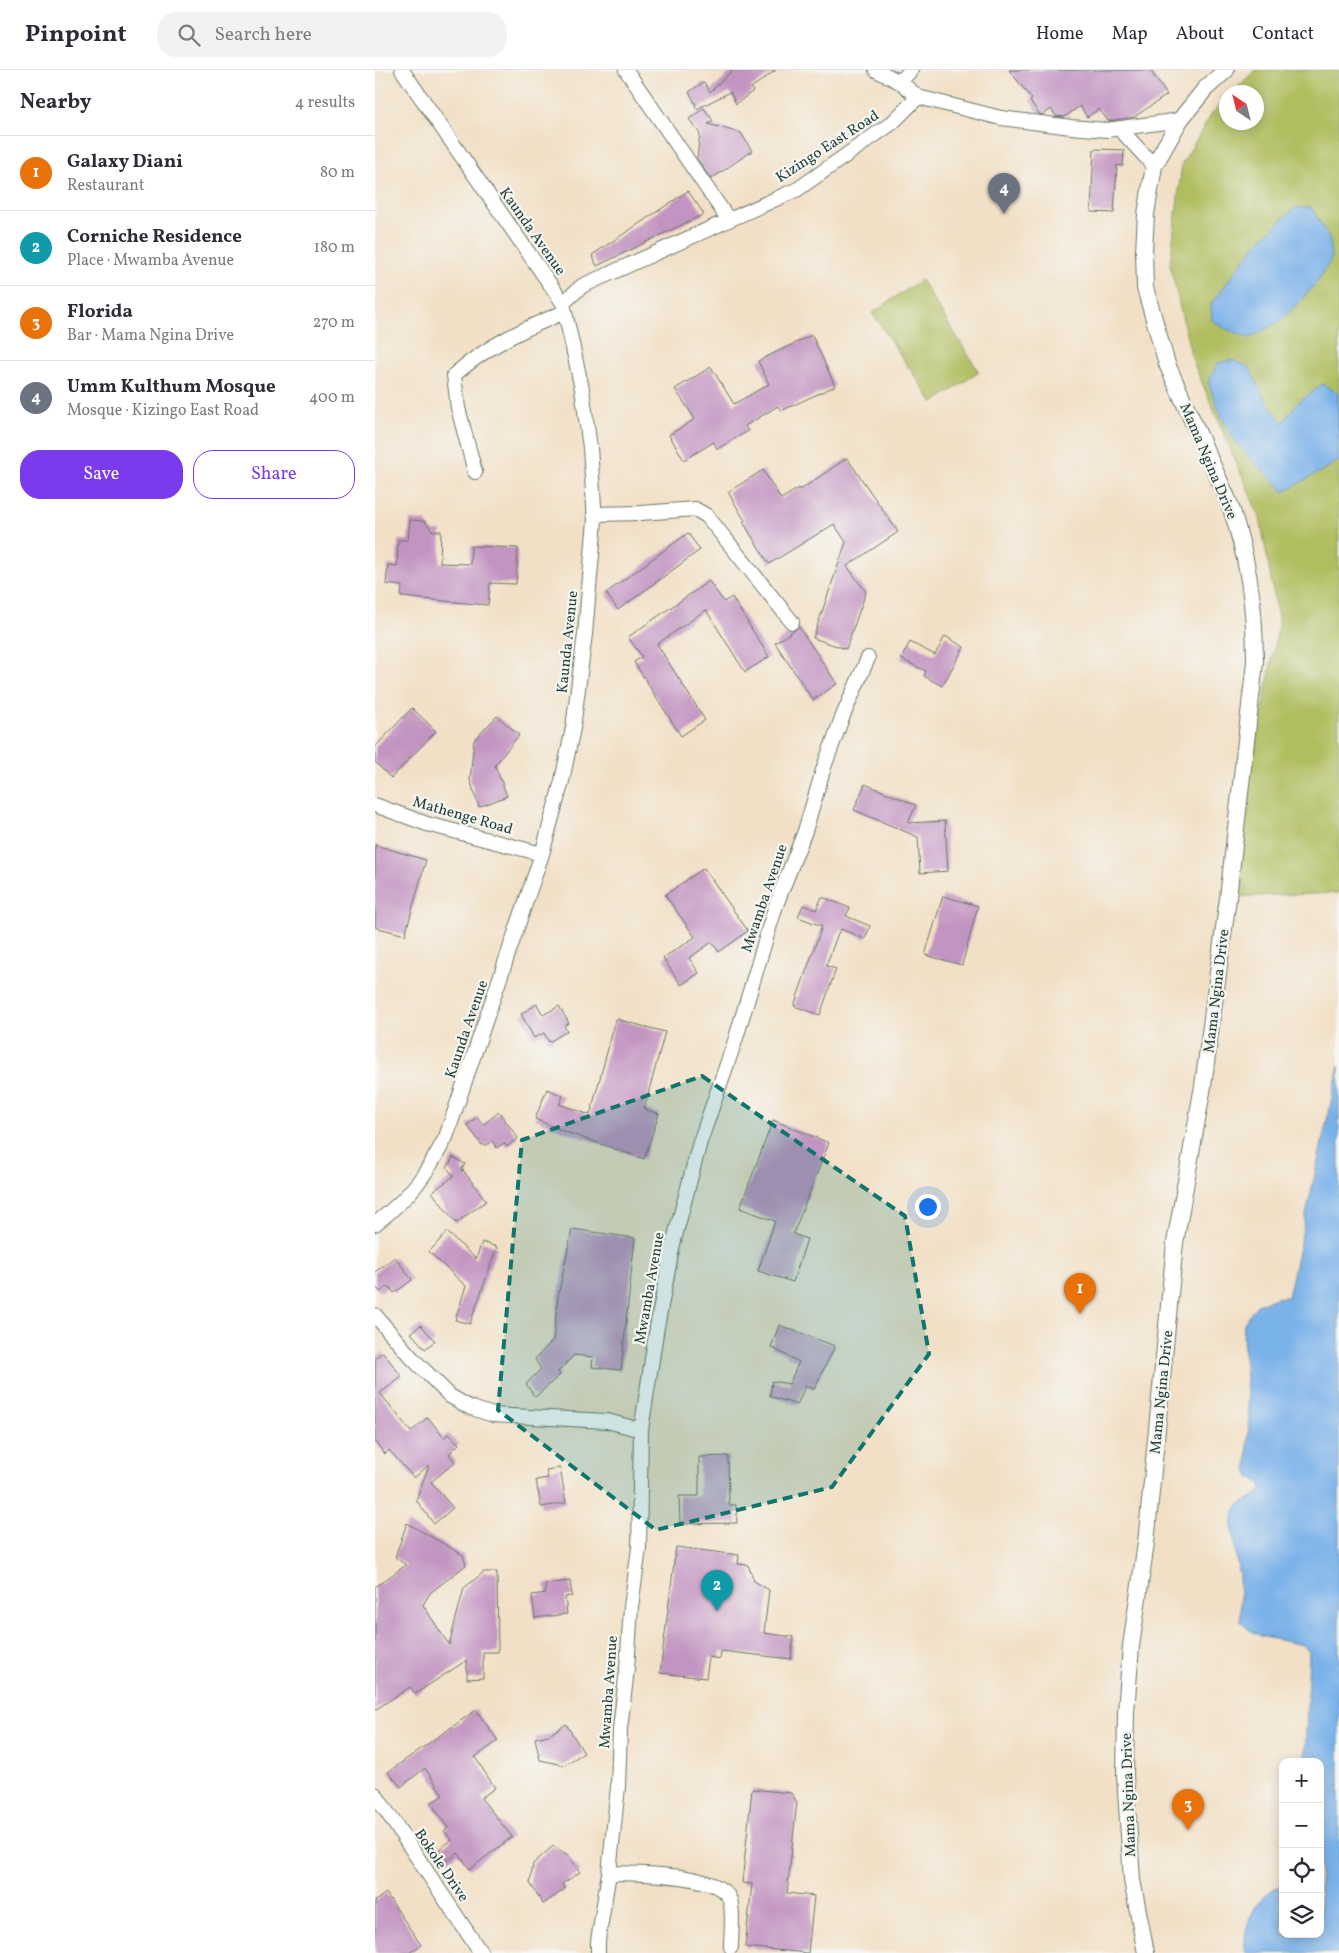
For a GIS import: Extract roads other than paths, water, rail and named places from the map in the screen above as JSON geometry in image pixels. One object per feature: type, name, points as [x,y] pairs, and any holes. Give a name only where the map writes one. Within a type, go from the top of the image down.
[{"type":"street","name":"Kaunda Avenue","points":[[375,1224],[413,1192],[446,1137],[542,854],[573,728],[585,634],[594,514],[590,448],[582,389],[564,307],[402,70]]},
{"type":"street","points":[[626,70],[728,219]]},
{"type":"street","points":[[876,70],[900,82],[918,97],[1001,118],[1107,130],[1180,120]]},
{"type":"street","points":[[900,82],[911,70]]},
{"type":"street","name":"Mama Ngina Drive","points":[[1146,1953],[1132,1880],[1125,1776],[1126,1712],[1131,1646],[1146,1543],[1175,1244],[1205,1076],[1228,898],[1255,662],[1255,628],[1250,578],[1236,521],[1167,364],[1145,288],[1144,252],[1146,214],[1154,166],[1180,120],[1205,89],[1226,70]]},
{"type":"street","name":"Kizingo East Road","points":[[475,472],[458,408],[454,375],[472,359],[564,307],[583,286],[798,189],[892,124],[918,97]]},
{"type":"street","points":[[1120,129],[1154,166]]},
{"type":"street","points":[[594,514],[695,509],[707,516],[792,622]]},
{"type":"street","name":"Mwamba Avenue","points":[[598,1953],[618,1787],[620,1729],[631,1607],[639,1548],[641,1430],[666,1277],[689,1177],[735,1041],[776,905],[805,831],[829,751],[868,658]]},
{"type":"street","name":"Mathenge Road","points":[[375,805],[427,824],[542,854]]},
{"type":"street","points":[[375,1315],[411,1357],[450,1396],[469,1408],[493,1415],[607,1421],[641,1430]]},
{"type":"street","name":"Bokole Drive","points":[[375,1794],[481,1953]]},
{"type":"street","points":[[609,1873],[699,1880],[725,1890],[730,1900],[731,1947]]},
{"type":"water","points":[[1311,207],[1330,239],[1331,260],[1314,286],[1282,320],[1250,338],[1226,329],[1212,320],[1211,304],[1255,245],[1294,208]]},
{"type":"water","points":[[1232,360],[1249,367],[1265,399],[1283,423],[1296,404],[1323,384],[1338,393],[1339,461],[1284,492],[1235,441],[1226,425],[1208,382],[1218,363]]},
{"type":"water","points":[[1339,1066],[1339,1953],[1246,1953],[1245,1943],[1248,1922],[1253,1912],[1266,1895],[1279,1887],[1279,1938],[1324,1938],[1324,1758],[1305,1758],[1309,1652],[1303,1645],[1260,1636],[1241,1622],[1239,1577],[1232,1525],[1234,1512],[1239,1505],[1262,1489],[1260,1483],[1249,1476],[1247,1467],[1249,1419],[1243,1337],[1244,1323],[1257,1305],[1275,1298],[1288,1297]]},
{"type":"place","name":"Umm Kulthum Mosque","points":[[1004,214]]},
{"type":"place","name":"Galaxy Diani","points":[[1080,1314]]},
{"type":"place","name":"Corniche Residence","points":[[717,1611]]},
{"type":"place","name":"Florida","points":[[1188,1830]]}]
